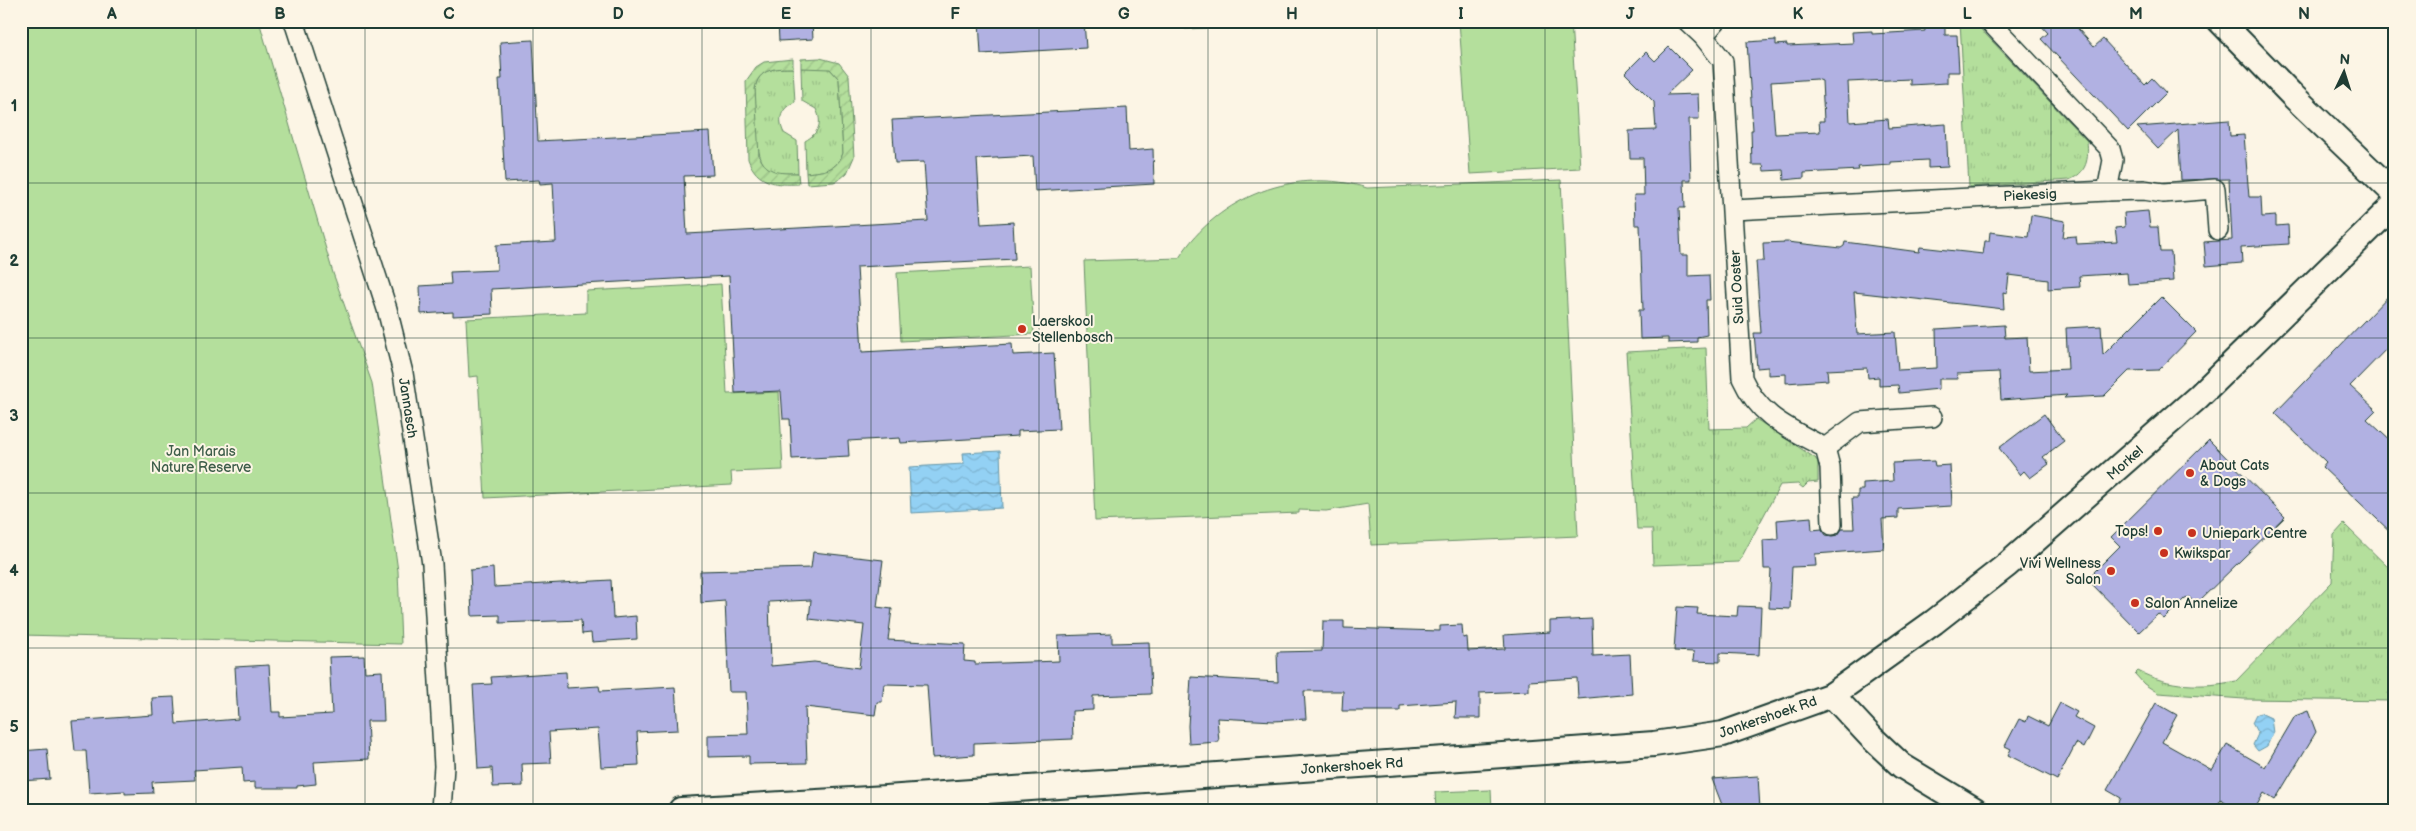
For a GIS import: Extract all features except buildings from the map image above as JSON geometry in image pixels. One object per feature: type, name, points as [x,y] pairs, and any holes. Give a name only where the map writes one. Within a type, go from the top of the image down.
[{"type":"street","name":"Jannasch","points":[[294,21],[387,309],[403,373],[432,564],[444,766],[441,810]]},
{"type":"street","name":"Suid Ooster","points":[[1687,21],[1703,36],[1723,61],[1742,378],[1757,404],[1772,417],[1825,448]]},
{"type":"street","points":[[1703,36],[1716,21]]},
{"type":"street","points":[[1989,21],[2110,149],[2112,160],[2107,192]]},
{"type":"street","points":[[2220,21],[2292,95],[2395,194]]},
{"type":"street","name":"Piekesig","points":[[1733,210],[2144,190],[2163,192],[2215,189],[2218,230]]},
{"type":"street","name":"Morkel","points":[[1832,694],[1934,622],[2029,547],[2087,497],[2198,397],[2395,204]]},
{"type":"street","points":[[1832,525],[1830,467],[1825,448],[1860,422],[1932,417]]},
{"type":"street","name":"Jonkershoek Rd","points":[[681,810],[906,797],[1654,744],[1723,734],[1832,694],[1872,738],[1902,766],[1975,810]]},
{"type":"green space","name":"Jan Marais Nature Reserve","points":[[21,21],[259,21],[333,273],[372,383],[398,571],[401,644],[21,635]]},
{"type":"green space","points":[[1184,21],[1232,21],[1232,27],[1185,29]]},
{"type":"green space","points":[[1459,21],[1571,21],[1580,168],[1470,174]]},
{"type":"green space","points":[[1960,21],[1973,21],[2087,141],[2088,154],[2086,165],[2075,177],[2069,180],[1969,187]]},
{"type":"green space","points":[[820,58],[839,63],[849,76],[854,157],[847,173],[840,179],[834,182],[807,184],[806,173],[824,171],[833,167],[843,153],[839,79],[830,69],[801,68],[801,59]]},
{"type":"green space","points":[[793,59],[793,68],[774,69],[764,73],[757,82],[755,89],[759,156],[762,162],[775,171],[798,173],[799,184],[783,184],[762,178],[757,174],[748,159],[746,81],[756,67],[764,62]]},
{"type":"green space","points":[[818,67],[830,69],[839,79],[843,153],[833,167],[824,171],[806,173],[805,141],[814,135],[819,119],[816,109],[802,101],[801,68]]},
{"type":"green space","points":[[793,68],[795,102],[786,107],[781,123],[784,133],[797,141],[798,173],[780,173],[768,169],[761,160],[757,141],[755,89],[757,82],[764,73],[774,69]]},
{"type":"green space","points":[[1561,180],[1578,536],[1371,545],[1368,504],[1326,511],[1299,510],[1299,513],[1095,521],[1084,261],[1179,258],[1195,236],[1215,218],[1237,203],[1261,192],[1287,184],[1314,181],[1340,182],[1367,188]]},
{"type":"green space","points":[[1030,266],[1034,334],[901,341],[897,273]]},
{"type":"green space","points":[[721,284],[727,394],[779,392],[783,470],[731,472],[732,485],[485,498],[478,376],[469,377],[466,319],[586,313],[586,291]]},
{"type":"green space","points":[[1706,348],[1709,429],[1746,428],[1756,419],[1815,458],[1818,462],[1818,482],[1808,483],[1803,488],[1798,484],[1780,485],[1739,562],[1653,565],[1652,529],[1637,529],[1626,352]]},
{"type":"green space","points":[[2344,524],[2395,574],[2395,701],[2244,699],[2158,693],[2144,684],[2135,674],[2138,671],[2161,680],[2186,685],[2211,685],[2236,681],[2332,582],[2334,535]]},
{"type":"green space","points":[[1491,790],[1492,810],[1436,810],[1435,792]]},
{"type":"water","points":[[1000,451],[1002,508],[911,513],[909,467],[964,464],[963,453]]},
{"type":"water","points":[[2260,713],[2271,718],[2273,733],[2267,746],[2258,751],[2253,745],[2258,734],[2252,723],[2256,715]]},
{"type":"place","name":"Laerskool Stellenbosch","points":[[1022,329]]},
{"type":"place","name":"About Cats & Dogs","points":[[2190,473]]},
{"type":"place","name":"Tops!","points":[[2158,531]]},
{"type":"place","name":"Uniepark Centre","points":[[2192,533]]},
{"type":"place","name":"Kwikspar","points":[[2164,553]]},
{"type":"place","name":"Vivi Wellness Salon","points":[[2111,571]]},
{"type":"place","name":"Salon Annelize","points":[[2135,603]]}]
